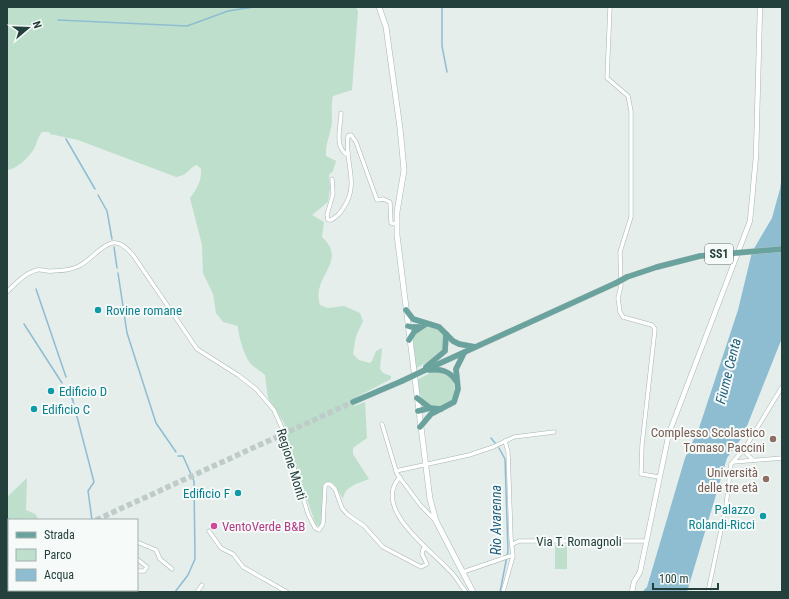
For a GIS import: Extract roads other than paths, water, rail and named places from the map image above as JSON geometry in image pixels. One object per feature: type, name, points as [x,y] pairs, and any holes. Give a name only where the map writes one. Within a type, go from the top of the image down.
[{"type":"main road","points":[[380,7],[386,27],[403,151],[404,170],[396,224],[409,340],[430,499],[436,521],[473,592]]},
{"type":"main road","name":"SS1","points":[[353,402],[477,347],[628,277],[657,267],[700,256],[782,249]]},
{"type":"main road","points":[[406,310],[419,324]]},
{"type":"main road","points":[[409,340],[419,324]]},
{"type":"main road","points":[[408,326],[411,328],[419,324],[426,324],[439,327],[459,344],[477,347]]},
{"type":"main road","points":[[423,371],[445,351],[446,334]]},
{"type":"main road","points":[[418,411],[441,409],[454,402],[457,396],[458,384],[456,369],[465,352]]},
{"type":"main road","points":[[423,371],[443,370],[454,378],[458,384]]},
{"type":"main road","points":[[417,398],[430,411]]},
{"type":"main road","points":[[420,427],[430,411]]},
{"type":"main road","points":[[84,591],[90,592]]},
{"type":"street","points":[[610,7],[607,78],[628,96],[631,111],[631,217],[620,252],[621,286],[619,306],[623,317],[652,325],[654,329],[642,445],[641,474],[659,477]]},
{"type":"street","points":[[632,592],[634,582],[640,572],[669,433],[750,221],[756,156],[760,7]]},
{"type":"street","points":[[341,113],[341,128],[338,142],[343,153],[348,153]]},
{"type":"street","points":[[332,179],[333,194],[327,215],[328,220],[331,220],[340,213],[349,198],[352,174],[348,153],[348,138],[351,135],[356,142],[377,200],[383,199],[390,202],[391,223],[396,224]]},
{"type":"street","name":"Regione Monti","points":[[7,292],[17,282],[36,270],[51,272],[70,270],[90,260],[111,244],[117,243],[127,248],[197,349],[233,371],[253,386],[274,410],[282,428],[308,514],[315,528],[319,530],[323,524],[325,486],[330,484],[336,489],[342,508],[347,514],[364,526],[383,547],[421,567],[427,564],[422,554],[423,549],[425,548]]},
{"type":"street","points":[[708,592],[726,506],[733,462],[743,450],[782,387]]},
{"type":"street","points":[[382,424],[396,471],[421,506],[436,521]]},
{"type":"street","points":[[396,471],[468,455],[514,437],[554,432]]},
{"type":"street","points":[[503,592],[513,556],[508,452],[505,441]]},
{"type":"street","points":[[743,450],[753,460]]},
{"type":"street","points":[[733,462],[782,458]]},
{"type":"street","points":[[400,477],[393,488],[391,496],[398,514],[404,524],[425,548],[450,570],[466,592]]},
{"type":"street","points":[[209,531],[221,548],[233,554],[242,567],[287,592]]},
{"type":"street","name":"Via T. Romagnoli","points":[[513,544],[519,541],[646,541]]},
{"type":"street","points":[[138,542],[156,550],[160,559],[172,569]]},
{"type":"street","points":[[463,572],[510,556]]},
{"type":"street","points":[[138,560],[145,564],[147,568],[144,571],[138,571]]},
{"type":"street","points":[[197,592],[202,585]]},
{"type":"water","name":"Fiume Centa","points":[[782,175],[782,338],[743,436],[727,458],[687,592],[642,592],[647,587],[685,458],[699,428],[738,310],[752,252],[772,218],[780,189]]},
{"type":"waterway","points":[[58,20],[187,26],[228,11],[254,7]]},
{"type":"waterway","name":"Rio Avarenna","points":[[442,7],[442,46],[447,72]]},
{"type":"waterway","points":[[66,139],[95,189]]},
{"type":"waterway","points":[[98,195],[107,211],[112,239]]},
{"type":"waterway","points":[[114,247],[117,268]]},
{"type":"waterway","points":[[118,273],[127,333],[156,423],[176,452]]},
{"type":"waterway","points":[[36,289],[66,377]]},
{"type":"waterway","points":[[24,324],[62,383]]},
{"type":"waterway","points":[[69,386],[94,482],[88,491],[92,519]]},
{"type":"waterway","points":[[66,389],[73,400]]},
{"type":"waterway","name":"Rio Avarenna","points":[[491,438],[495,443]]},
{"type":"waterway","name":"Rio Avarenna","points":[[499,448],[505,459],[508,551],[500,592]]},
{"type":"waterway","points":[[175,592],[188,575],[195,559],[194,481],[183,456],[178,456]]},
{"type":"tunnel","points":[[98,519],[353,402]]},
{"type":"place","name":"Rovine romane","points":[[98,310]]},
{"type":"place","name":"Edificio D","points":[[51,391]]},
{"type":"place","name":"Edificio C","points":[[34,409]]},
{"type":"place","name":"Complesso Scolastico Tomaso Paccini","points":[[773,439]]},
{"type":"place","name":"Università delle tre età","points":[[766,479]]},
{"type":"place","name":"Edificio F","points":[[238,493]]},
{"type":"place","name":"Palazzo Rolandi-Ricci","points":[[763,516]]},
{"type":"place","name":"VentoVerde B&B","points":[[214,526]]}]
